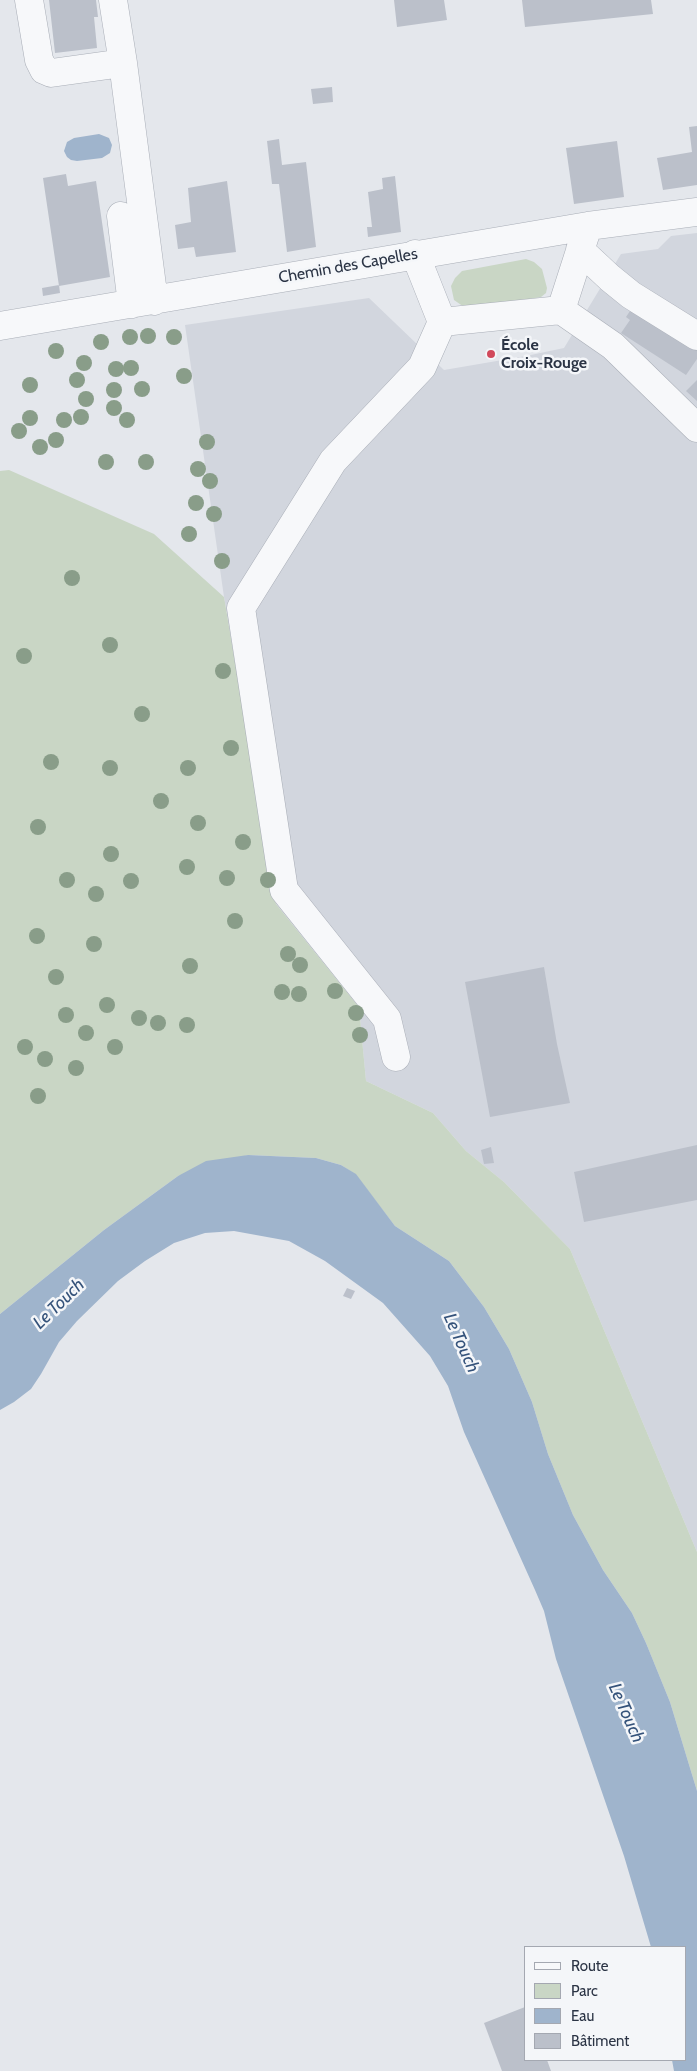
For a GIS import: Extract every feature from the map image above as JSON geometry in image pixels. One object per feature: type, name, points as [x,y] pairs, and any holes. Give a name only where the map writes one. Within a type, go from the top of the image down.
[{"type":"street","points":[[29,0],[39,60],[44,70],[51,73],[123,63]]},
{"type":"street","points":[[113,0],[123,63],[143,302]]},
{"type":"street","name":"Chemin des Capelles","points":[[0,326],[415,254],[584,238],[697,212]]},
{"type":"street","points":[[120,216],[143,302]]},
{"type":"street","points":[[562,310],[584,238]]},
{"type":"street","points":[[584,238],[610,278],[631,295],[697,336]]},
{"type":"street","points":[[396,1057],[387,1018],[284,890],[241,608],[333,460],[422,367],[442,322],[415,254]]},
{"type":"street","points":[[442,322],[562,310],[613,346],[697,428]]},
{"type":"shaded area","points":[[697,233],[697,1552],[570,1249],[504,1182],[466,1151],[433,1113],[366,1081],[359,1007],[276,904],[224,597],[185,325],[369,298],[444,370],[526,356],[564,348],[621,254],[658,249],[671,236]]},
{"type":"green space","points":[[526,259],[534,262],[542,269],[547,288],[546,293],[541,297],[467,309],[454,300],[451,286],[455,278],[462,271]]},
{"type":"green space","points":[[9,470],[154,534],[224,597],[276,904],[359,1007],[366,1081],[433,1113],[466,1151],[504,1182],[570,1249],[697,1552],[697,1791],[670,1702],[646,1643],[632,1613],[603,1570],[573,1515],[548,1454],[532,1402],[509,1349],[484,1307],[449,1261],[395,1226],[355,1174],[341,1165],[316,1158],[248,1155],[178,1176],[104,1230],[0,1314],[0,471]]},
{"type":"water","points":[[99,134],[109,138],[112,145],[110,153],[102,158],[77,161],[67,157],[64,151],[67,142],[74,138]]},
{"type":"water","name":"Le Touch","points":[[248,1155],[316,1158],[341,1165],[356,1174],[395,1226],[449,1261],[484,1307],[509,1349],[532,1402],[548,1454],[573,1515],[603,1570],[632,1613],[646,1643],[670,1702],[697,1791],[697,2071],[674,2071],[672,2061],[687,2061],[687,1946],[651,1946],[624,1856],[556,1659],[544,1611],[464,1432],[448,1386],[430,1356],[383,1303],[325,1261],[289,1241],[234,1231],[205,1233],[174,1243],[118,1281],[77,1321],[59,1342],[31,1389],[0,1410],[0,1314],[104,1230],[178,1176],[206,1161]]},
{"type":"building","points":[[49,0],[96,0],[98,17],[94,17],[97,48],[55,53]]},
{"type":"building","points":[[394,0],[444,0],[447,20],[397,27]]},
{"type":"building","points":[[522,0],[651,0],[653,14],[525,27]]},
{"type":"building","points":[[332,87],[333,102],[313,104],[311,89]]},
{"type":"building","points":[[697,126],[697,185],[663,190],[657,158],[692,152],[689,127]]},
{"type":"building","points":[[279,139],[282,165],[306,162],[316,247],[287,252],[279,184],[272,184],[267,141]]},
{"type":"building","points":[[617,141],[624,197],[574,204],[566,148]]},
{"type":"building","points":[[66,174],[68,186],[96,181],[110,277],[59,286],[43,178]]},
{"type":"building","points":[[395,176],[401,232],[368,237],[367,227],[372,227],[368,192],[383,189],[382,178]]},
{"type":"building","points":[[227,181],[236,252],[196,257],[194,247],[178,249],[175,225],[191,222],[188,188]]},
{"type":"building","points":[[59,285],[60,293],[43,296],[42,288]]},
{"type":"building","points":[[636,302],[697,343],[697,359],[686,375],[621,333],[630,320],[626,317]]},
{"type":"building","points":[[697,380],[697,401],[686,391]]},
{"type":"building","points":[[544,967],[557,1044],[570,1103],[490,1117],[465,982]]},
{"type":"building","points":[[697,1145],[697,1200],[584,1222],[574,1172]]},
{"type":"building","points":[[491,1147],[494,1163],[484,1164],[481,1150]]},
{"type":"building","points":[[347,1288],[355,1291],[351,1299],[343,1296]]},
{"type":"building","points":[[524,2007],[524,2061],[547,2061],[551,2071],[502,2071],[484,2023]]},
{"type":"place","name":"École Croix-Rouge","points":[[491,354]]}]
